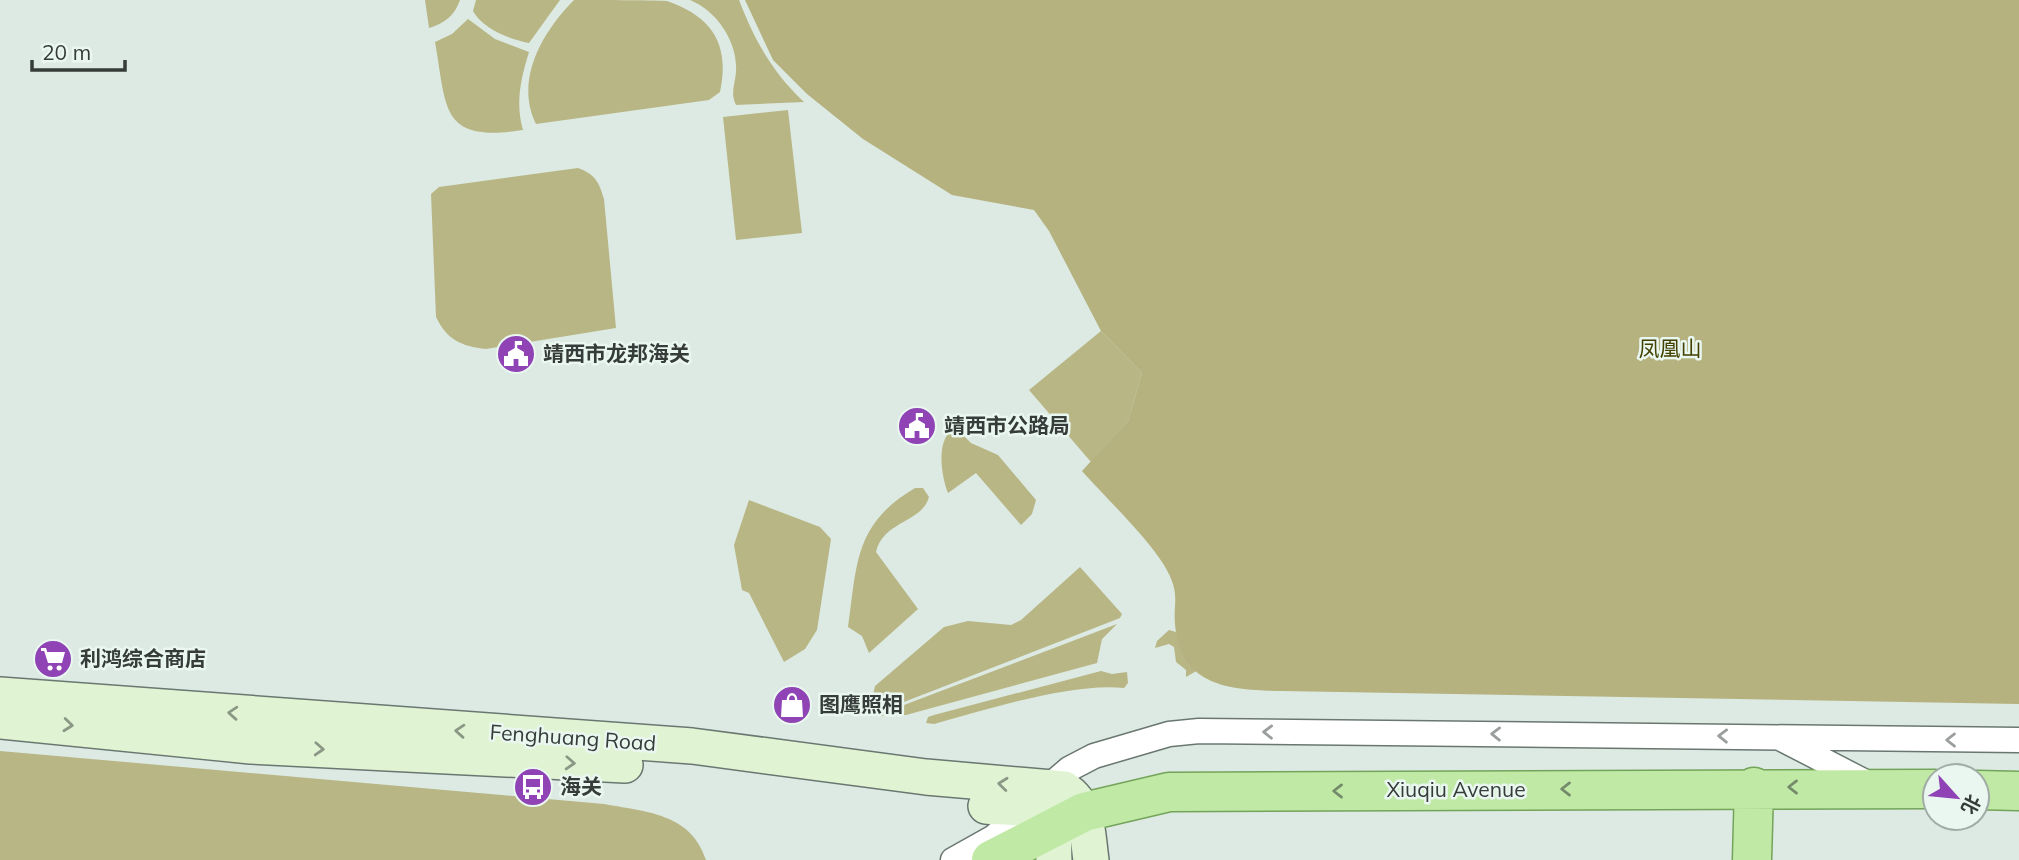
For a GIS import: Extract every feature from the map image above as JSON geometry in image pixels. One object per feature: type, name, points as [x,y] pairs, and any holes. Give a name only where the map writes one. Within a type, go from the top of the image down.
[{"type":"main road","name":"Fenghuang Road","points":[[0,695],[692,746],[926,777],[1053,819]]},
{"type":"main road","name":"Fenghuang Road","points":[[0,720],[251,746],[680,768],[1053,819]]},
{"type":"main road","points":[[1752,860],[1754,788]]},
{"type":"main road","name":"Xiuqiu Avenue","points":[[991,860],[1053,819],[1169,792],[1921,789]]},
{"type":"main road","points":[[1991,790],[2019,791]]},
{"type":"main road","points":[[1053,819],[1091,860]]},
{"type":"street","points":[[953,860],[994,837],[1053,819],[1069,769],[1122,745],[1169,734],[1199,731],[2019,740]]},
{"type":"street","points":[[1778,737],[1874,787]]},
{"type":"shaded area","points":[[425,0],[460,0],[448,18],[429,28]]},
{"type":"shaded area","points":[[476,0],[560,0],[529,43],[505,36],[483,23],[473,11]]},
{"type":"shaded area","points":[[574,0],[667,1],[696,15],[707,24],[720,47],[720,92],[709,100],[536,124],[528,90],[535,57],[552,26]]},
{"type":"shaded area","points":[[690,0],[739,0],[766,55],[804,102],[736,105],[733,93],[736,61],[729,39],[709,12]]},
{"type":"shaded area","points":[[468,19],[495,39],[529,52],[520,91],[519,110],[523,130],[496,133],[476,131],[462,126],[452,116],[442,86],[435,42],[452,34]]},
{"type":"shaded area","points":[[788,110],[802,233],[736,240],[723,117]]},
{"type":"shaded area","points":[[578,168],[596,179],[604,199],[616,328],[486,349],[462,344],[450,336],[436,317],[431,194],[439,187]]},
{"type":"shaded area","points":[[1101,331],[1142,373],[1128,421],[1091,462],[1029,390]]},
{"type":"shaded area","points":[[956,428],[971,443],[998,455],[1036,500],[1032,514],[1021,525],[976,473],[948,493],[943,477],[942,448],[949,432]]},
{"type":"shaded area","points":[[915,488],[923,488],[929,497],[925,506],[894,527],[880,542],[876,552],[918,609],[869,653],[862,636],[848,627],[862,547],[880,516]]},
{"type":"shaded area","points":[[749,500],[820,527],[831,539],[817,630],[805,649],[784,662],[749,593],[742,590],[734,545]]},
{"type":"shaded area","points":[[1080,567],[1122,614],[1120,618],[891,707],[875,712],[870,709],[875,686],[944,627],[968,621],[1011,625],[1021,620]]},
{"type":"shaded area","points":[[1117,624],[1102,639],[1097,663],[906,715],[875,716]]},
{"type":"shaded area","points":[[1169,630],[1176,632],[1187,660],[1198,670],[1186,677],[1186,670],[1176,662],[1174,647],[1169,644],[1155,648],[1157,641]]},
{"type":"shaded area","points":[[1101,671],[1112,674],[1127,672],[1128,683],[1124,688],[1103,687],[1055,693],[934,724],[926,723],[928,717],[934,715]]},
{"type":"shaded area","points":[[0,751],[604,804],[651,813],[678,824],[699,844],[706,860],[0,860]]},
{"type":"green space","name":"凤凰山","points":[[745,0],[2019,0],[2019,704],[1264,691],[1215,683],[1190,665],[1181,651],[1176,632],[1175,592],[1164,565],[1082,471],[1128,421],[1142,373],[1101,331],[1049,231],[1034,210],[952,195],[863,139],[807,94],[773,60]]},
{"type":"place","name":"靖西市龙邦海关","points":[[516,354]]},
{"type":"place","name":"靖西市公路局","points":[[917,426]]},
{"type":"place","name":"利鸿综合商店","points":[[53,659]]},
{"type":"place","name":"图鹰照相","points":[[792,705]]},
{"type":"place","name":"海关","points":[[533,787]]}]
